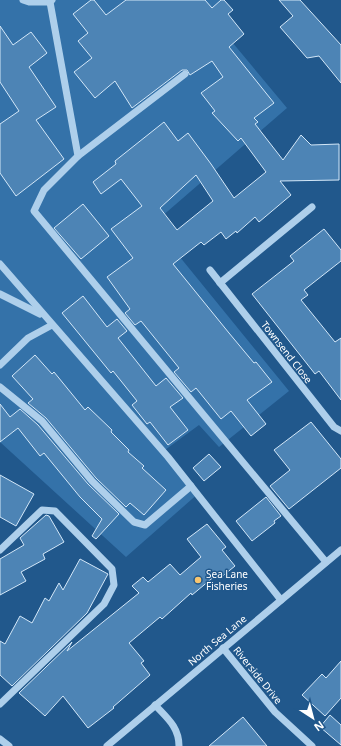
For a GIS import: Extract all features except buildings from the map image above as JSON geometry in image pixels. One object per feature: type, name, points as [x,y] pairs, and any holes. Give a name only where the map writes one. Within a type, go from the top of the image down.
[{"type":"street","points":[[23,0],[28,2],[51,1],[78,156]]},
{"type":"street","points":[[185,74],[78,156],[44,190],[34,211],[326,562]]},
{"type":"street","points":[[220,283],[312,207]]},
{"type":"street","points":[[0,264],[168,457],[281,600]]},
{"type":"street","name":"Townsend Close","points":[[210,270],[334,427],[341,431]]},
{"type":"street","points":[[0,294],[46,317]]},
{"type":"street","points":[[0,365],[28,338],[52,325]]},
{"type":"street","points":[[0,387],[42,421],[92,481],[134,522],[145,525],[191,486]]},
{"type":"street","points":[[0,550],[42,510],[54,511],[112,569],[114,585],[104,604],[0,704]]},
{"type":"street","name":"North Sea Lane","points":[[106,746],[341,550]]},
{"type":"street","name":"Riverside Drive","points":[[223,648],[275,712],[312,746]]},
{"type":"street","points":[[155,705],[175,727],[179,736],[179,746]]},
{"type":"street","points":[[1,741],[9,746]]},
{"type":"shaded area","points":[[0,0],[221,0],[207,12],[287,108],[153,224],[289,391],[219,447],[199,425],[165,450],[200,492],[126,557],[0,442]]},
{"type":"place","name":"Sea Lane Fisheries","points":[[198,580]]}]
